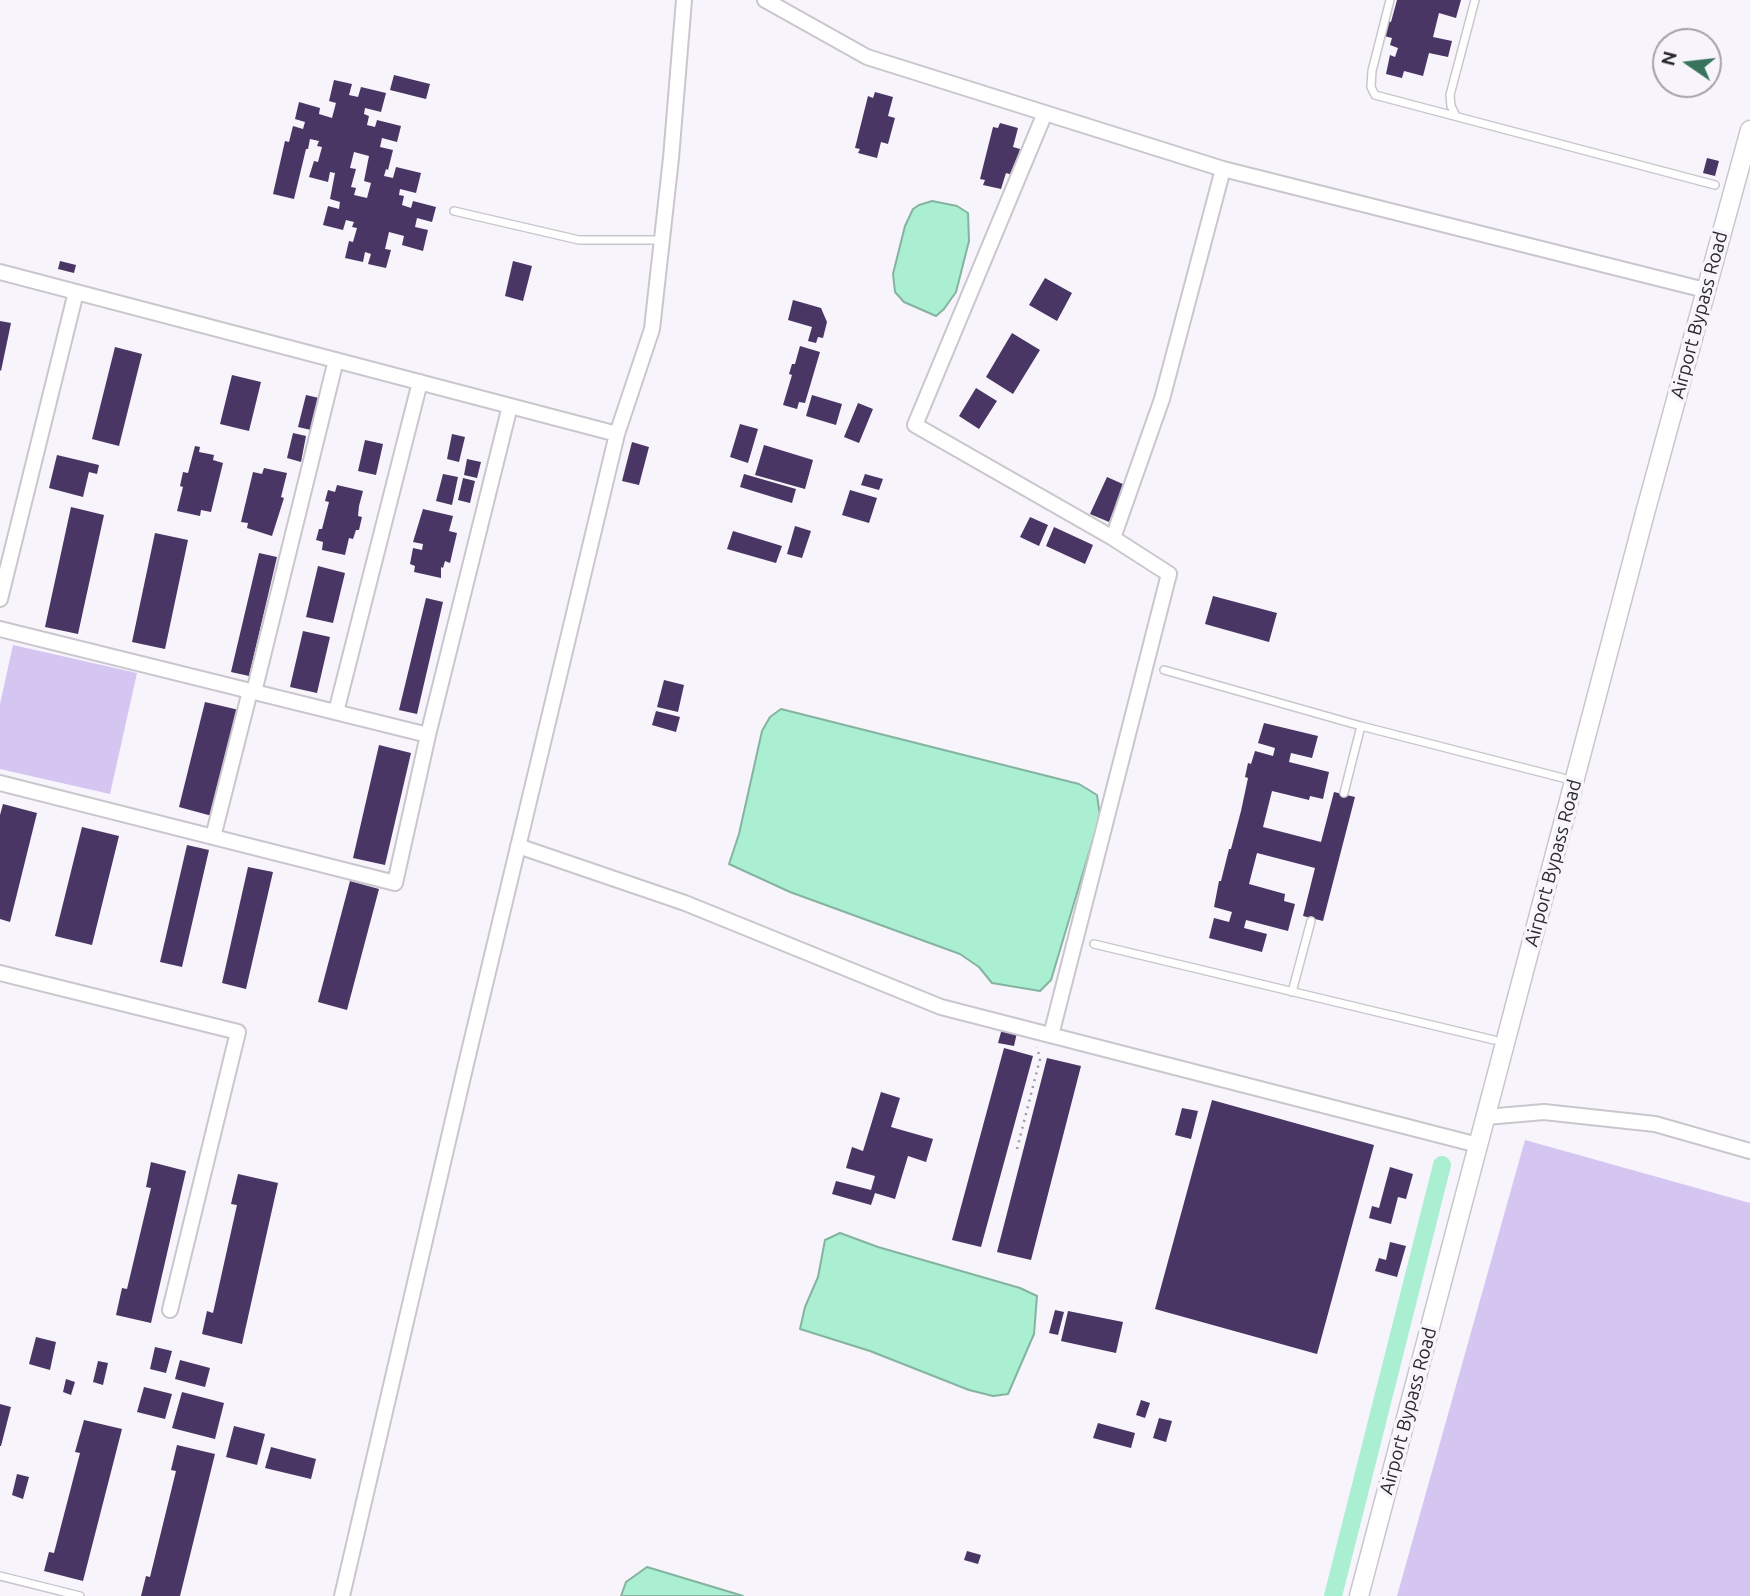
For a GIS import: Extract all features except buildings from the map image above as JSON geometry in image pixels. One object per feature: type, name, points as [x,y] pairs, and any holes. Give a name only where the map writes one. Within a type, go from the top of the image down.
[{"type":"street","points":[[341,1596],[617,434],[652,329],[684,0]]},
{"type":"street","points":[[765,0],[867,57],[1223,169],[1705,290]]},
{"type":"street","points":[[1045,113],[915,425],[1113,538],[1170,574],[1051,1035]]},
{"type":"street","name":"Airport Bypass Road","points":[[1359,1596],[1705,290],[1750,130]]},
{"type":"street","points":[[1113,538],[1162,398],[1223,169]]},
{"type":"street","points":[[0,272],[617,434]]},
{"type":"street","points":[[0,599],[76,292]]},
{"type":"street","points":[[213,837],[336,360]]},
{"type":"street","points":[[336,712],[420,382]]},
{"type":"street","points":[[0,783],[395,883],[428,735],[510,406]]},
{"type":"street","points":[[0,629],[428,735]]},
{"type":"street","points":[[518,846],[685,903],[941,1007],[1478,1145]]},
{"type":"street","points":[[0,973],[238,1032],[170,1310]]},
{"type":"street","points":[[1486,1117],[1544,1112],[1656,1124],[1750,1150]]},
{"type":"lane","points":[[1390,0],[1372,71],[1371,87],[1375,95],[1716,185]]},
{"type":"lane","points":[[1456,116],[1450,95],[1475,0]]},
{"type":"lane","points":[[454,211],[579,240],[662,240]]},
{"type":"lane","points":[[1164,670],[1361,726],[1563,778]]},
{"type":"lane","points":[[1344,793],[1361,726]]},
{"type":"lane","points":[[1292,992],[1311,921]]},
{"type":"lane","points":[[1094,944],[1494,1041]]},
{"type":"lane","points":[[0,1576],[80,1596]]},
{"type":"path","points":[[1017,1149],[1040,1059],[1032,1030]]},
{"type":"shaded area","points":[[932,201],[957,206],[968,213],[969,241],[956,292],[936,316],[904,302],[895,292],[893,274],[905,226],[913,209]]},
{"type":"shaded area","points":[[13,645],[137,673],[110,794],[0,769],[0,704]]},
{"type":"shaded area","points":[[781,709],[1079,784],[1097,795],[1100,816],[1051,980],[1040,991],[992,983],[979,967],[960,954],[790,892],[729,864],[739,834],[762,731],[770,717]]},
{"type":"shaded area","points":[[1525,1140],[1750,1203],[1750,1596],[1397,1596]]},
{"type":"shaded area","points":[[840,1233],[878,1247],[1020,1288],[1037,1296],[1034,1334],[1008,1394],[993,1396],[969,1390],[870,1351],[800,1329],[805,1307],[818,1277],[825,1240]]},
{"type":"shaded area","points":[[647,1567],[743,1596],[621,1596],[626,1582]]},
{"type":"waterway","points":[[1333,1596],[1442,1165]]}]
